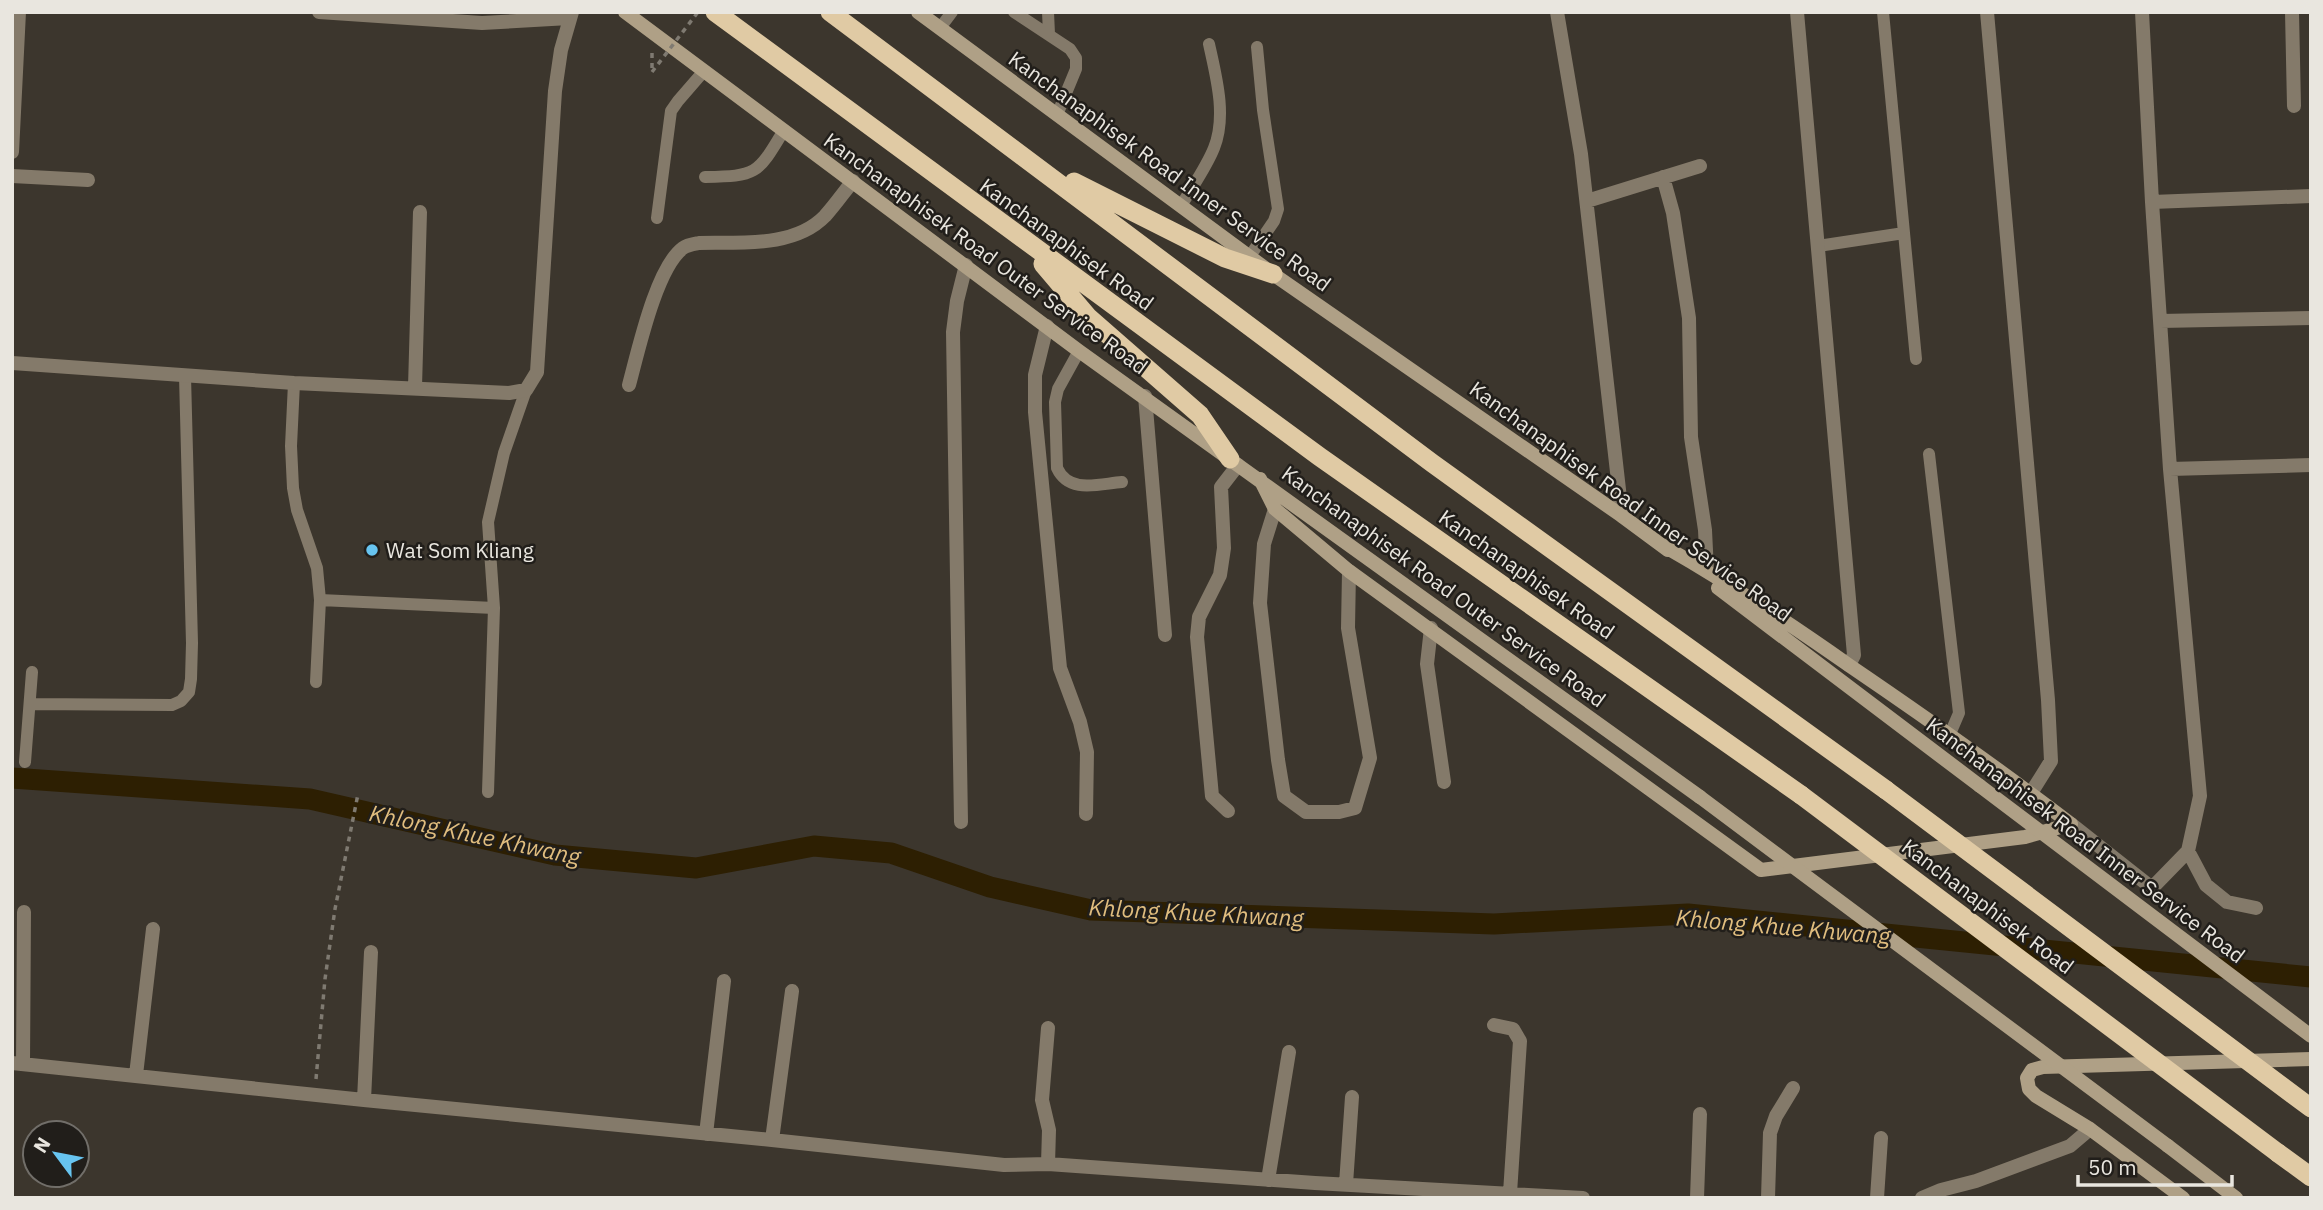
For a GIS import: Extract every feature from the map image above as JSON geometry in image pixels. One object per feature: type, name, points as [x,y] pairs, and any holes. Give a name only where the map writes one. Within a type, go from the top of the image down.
[{"type":"highway","name":"Kanchanaphisek Road","points":[[715,12],[1320,457],[1801,794],[2311,1177]]},
{"type":"highway","name":"Kanchanaphisek Road","points":[[830,12],[1432,463],[1886,790],[2311,1108]]},
{"type":"highway","points":[[1027,158],[1213,253],[1273,274]]},
{"type":"highway","points":[[1025,242],[1088,317],[1200,415],[1234,462]]},
{"type":"main road","name":"Kanchanaphisek Road Outer Service Road","points":[[625,12],[1079,351],[1700,797],[2236,1198]]},
{"type":"main road","name":"Kanchanaphisek Road Inner Service Road","points":[[918,12],[1273,274],[1662,545],[2311,1036]]},
{"type":"main road","points":[[1259,478],[1275,509],[1349,571],[1761,870],[2025,837],[2071,824]]},
{"type":"main road","points":[[1662,545],[1791,624],[1950,734],[2071,824]]},
{"type":"main road","points":[[2183,1198],[2090,1129],[2036,1096],[2029,1089],[2027,1077],[2032,1070],[2043,1067],[2311,1059]]},
{"type":"street","points":[[12,152],[19,12]]},
{"type":"street","points":[[12,363],[294,383],[509,393],[526,390],[537,372],[555,91],[570,15],[482,23],[319,12]]},
{"type":"street","points":[[1557,12],[1581,154],[1622,516]]},
{"type":"street","points":[[1797,12],[1854,655],[1849,665]]},
{"type":"street","points":[[1987,12],[2050,725],[2052,761],[2031,793]]},
{"type":"street","points":[[2071,824],[2152,888],[2188,851],[2200,796],[2160,321],[2142,12]]},
{"type":"street","points":[[2292,12],[2294,106]]},
{"type":"street","points":[[1587,201],[1700,166]]},
{"type":"street","points":[[12,176],[88,180]]},
{"type":"street","points":[[1663,177],[1673,213],[1689,318],[1691,437],[1705,530],[1707,571]]},
{"type":"street","points":[[629,385],[650,309],[674,257],[685,246],[787,238],[824,218],[853,181]]},
{"type":"street","points":[[2152,202],[2311,196]]},
{"type":"street","points":[[415,387],[420,212]]},
{"type":"street","points":[[961,822],[953,332],[966,265]]},
{"type":"street","points":[[2160,321],[2311,318]]},
{"type":"street","points":[[1048,326],[1035,375],[1035,412],[1059,668],[1080,722],[1087,752],[1086,814]]},
{"type":"street","points":[[1145,396],[1165,635]]},
{"type":"street","points":[[1228,811],[1212,796],[1197,637],[1199,617],[1220,575],[1224,548],[1221,487],[1234,462]]},
{"type":"street","points":[[2171,469],[2311,465]]},
{"type":"street","points":[[1275,509],[1264,544],[1261,570],[1263,639],[1284,796],[1306,812],[1339,812],[1355,808],[1370,758],[1348,628],[1349,571]]},
{"type":"street","points":[[1431,628],[1427,664],[1444,782]]},
{"type":"street","points":[[2188,851],[2206,885],[2227,902],[2256,908]]},
{"type":"street","points":[[24,912],[18,1064],[315,1096],[772,1139],[1004,1165],[1048,1164],[1583,1198]]},
{"type":"street","points":[[136,1075],[153,929]]},
{"type":"street","points":[[364,1100],[371,952]]},
{"type":"street","points":[[706,1133],[724,981]]},
{"type":"street","points":[[772,1139],[792,991]]},
{"type":"street","points":[[1494,1025],[1513,1029],[1520,1041],[1510,1193]]},
{"type":"street","points":[[1048,1028],[1042,1100],[1049,1130],[1048,1164]]},
{"type":"street","points":[[1268,1180],[1289,1052]]},
{"type":"street","points":[[1768,1198],[1770,1133],[1776,1116],[1793,1088]]},
{"type":"street","points":[[1346,1184],[1352,1097]]},
{"type":"street","points":[[1698,1198],[1700,1114]]},
{"type":"street","points":[[1922,1198],[2070,1146],[2090,1129]]},
{"type":"street","points":[[1877,1198],[1881,1138]]},
{"type":"lane","points":[[940,28],[952,12]]},
{"type":"lane","points":[[1014,12],[1070,49],[1076,58],[1076,69],[1056,115]]},
{"type":"lane","points":[[1048,12],[1049,34]]},
{"type":"lane","points":[[1883,12],[1916,359]]},
{"type":"lane","points":[[1181,206],[1215,147],[1220,116],[1218,86],[1209,44]]},
{"type":"lane","points":[[1250,256],[1274,221],[1278,209],[1263,110],[1257,47]]},
{"type":"lane","points":[[657,218],[671,111],[704,71]]},
{"type":"lane","points":[[705,177],[739,177],[753,172],[766,160],[784,130]]},
{"type":"lane","points":[[1818,246],[1904,233]]},
{"type":"lane","points":[[1079,351],[1058,389],[1055,402],[1057,468],[1062,478],[1074,485],[1122,482]]},
{"type":"lane","points":[[30,704],[172,705],[181,701],[189,692],[192,643],[185,376]]},
{"type":"lane","points":[[294,383],[290,446],[293,488],[297,510],[317,568],[320,600],[316,682]]},
{"type":"lane","points":[[488,792],[494,608],[488,522],[504,453],[526,390]]},
{"type":"lane","points":[[1929,454],[1959,713],[1950,734]]},
{"type":"lane","points":[[320,600],[494,608]]},
{"type":"lane","points":[[25,762],[32,672]]},
{"type":"path","points":[[652,72],[698,12]]},
{"type":"path","points":[[315,1096],[325,979],[335,909],[358,794]]},
{"type":"waterway","name":"Khlong Khue Khwang","points":[[12,778],[310,799],[555,855],[696,868],[814,846],[891,853],[990,887],[1091,910],[1494,924],[1688,914],[2311,977]]},
{"type":"place","name":"Wat Som Kliang","points":[[372,550]]}]
